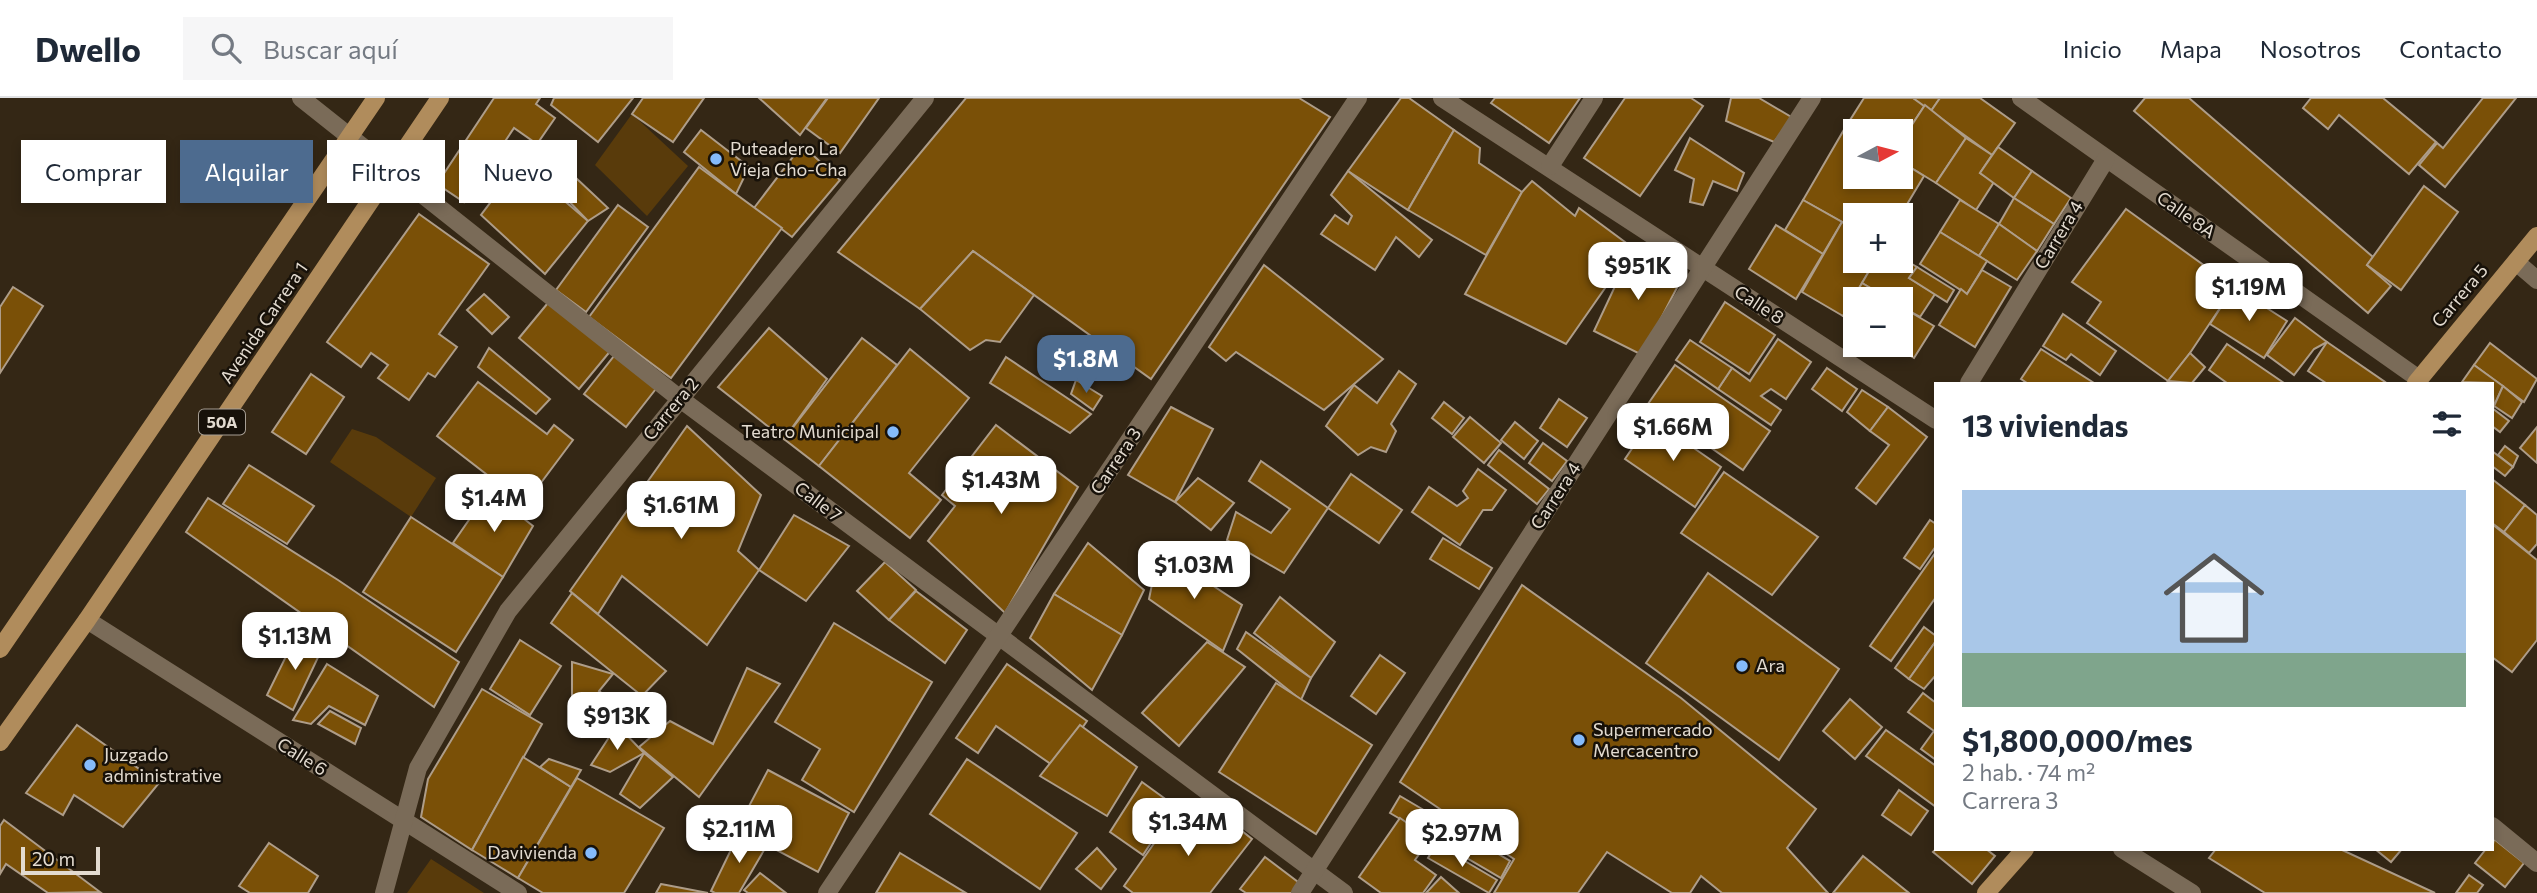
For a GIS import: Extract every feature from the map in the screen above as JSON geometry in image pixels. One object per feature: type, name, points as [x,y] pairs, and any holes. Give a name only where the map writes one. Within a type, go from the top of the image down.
[{"type":"main road","name":"Avenida Carrera 1","points":[[0,649],[376,98]]},
{"type":"main road","name":"Avenida Carrera 1","points":[[413,140],[440,98]]},
{"type":"main road","name":"Avenida Carrera 1","points":[[0,742],[87,620],[371,203]]},
{"type":"main road","name":"Carrera 5","points":[[2417,381],[2537,236]]},
{"type":"main road","points":[[1986,893],[2023,851]]},
{"type":"street","name":"Calle 7","points":[[301,98],[355,140]]},
{"type":"street","name":"Carrera 2","points":[[384,893],[418,768],[508,611],[925,98]]},
{"type":"street","name":"Calle 8","points":[[1442,98],[1934,419]]},
{"type":"street","points":[[1549,166],[1594,98]]},
{"type":"street","name":"Carrera 4","points":[[1300,893],[1812,98]]},
{"type":"street","name":"Calle 8A","points":[[2021,98],[2417,381]]},
{"type":"street","name":"Carrera 3","points":[[827,893],[1353,100]]},
{"type":"street","name":"Carrera 4","points":[[1970,382],[2106,159]]},
{"type":"street","name":"Calle 7","points":[[434,203],[679,398],[1344,893]]},
{"type":"street","points":[[2516,262],[2537,280]]},
{"type":"street","name":"Calle 6","points":[[87,620],[518,893]]},
{"type":"street","points":[[2494,828],[2537,863]]},
{"type":"street","points":[[2125,851],[2192,893]]},
{"type":"shaded area","points":[[632,114],[688,166],[647,216],[595,165]]},
{"type":"shaded area","points":[[352,429],[376,437],[436,478],[411,517],[330,462]]},
{"type":"shaded area","points":[[431,859],[484,893],[407,893]]},
{"type":"building","points":[[494,98],[540,98],[536,104],[555,118],[540,140],[531,140],[514,128],[506,140],[466,140]]},
{"type":"building","points":[[554,98],[633,98],[598,142],[551,105]]},
{"type":"building","points":[[643,98],[704,98],[673,142],[632,114]]},
{"type":"building","points":[[759,98],[827,98],[800,135]]},
{"type":"building","points":[[828,98],[879,98],[840,153],[806,128]]},
{"type":"building","points":[[966,98],[1299,98],[1330,117],[1151,379],[973,251],[920,309],[838,252]]},
{"type":"building","points":[[1401,98],[1409,98],[1454,130],[1408,210],[1348,171]]},
{"type":"building","points":[[1495,98],[1580,98],[1549,143],[1491,103]]},
{"type":"building","points":[[1625,98],[1691,98],[1703,106],[1640,196],[1584,158]]},
{"type":"building","points":[[1731,98],[1759,98],[1793,118],[1774,142],[1726,121]]},
{"type":"building","points":[[1864,98],[1913,98],[1925,105],[1913,123],[1913,119],[1851,119]]},
{"type":"building","points":[[1913,98],[1940,98],[1931,111]]},
{"type":"building","points":[[1940,98],[1980,98],[2015,123],[1992,155],[1931,111]]},
{"type":"building","points":[[2145,98],[2189,98],[2373,257],[2367,265],[2391,286],[2368,313],[2134,111]]},
{"type":"building","points":[[2311,98],[2383,98],[2436,142],[2409,174],[2339,115],[2328,129],[2303,108]]},
{"type":"building","points":[[2483,98],[2516,98],[2445,187],[2419,165],[2437,143],[2443,148]]},
{"type":"building","points":[[1925,105],[1966,138],[1936,183],[1913,169],[1913,123]]},
{"type":"building","name":"Puteadero La Vieja Cho-Cha","points":[[701,130],[749,167],[736,194],[684,152]]},
{"type":"building","points":[[1454,130],[1480,148],[1479,163],[1522,192],[1486,255],[1408,210]]},
{"type":"building","points":[[1843,131],[1843,189],[1913,189],[1913,169],[1924,176],[1908,203],[1843,203],[1843,222],[1803,200]]},
{"type":"building","points":[[1690,138],[1744,173],[1737,191],[1713,181],[1703,205],[1690,202],[1694,179],[1675,170]]},
{"type":"building","points":[[1966,138],[1992,155],[1980,173],[1994,182],[1976,210],[1936,183]]},
{"type":"building","points":[[802,145],[840,180],[792,237],[754,208]]},
{"type":"building","points":[[1998,147],[2032,171],[2014,198],[1980,173]]},
{"type":"building","points":[[459,151],[459,199],[445,189],[445,172]]},
{"type":"building","points":[[699,167],[782,228],[671,378],[589,317]]},
{"type":"building","points":[[1348,171],[1432,240],[1419,257],[1396,237],[1375,270],[1321,234],[1335,215],[1348,224],[1352,216],[1331,195]]},
{"type":"building","points":[[2032,171],[2071,198],[2054,224],[2014,198]]},
{"type":"building","points":[[577,179],[608,208],[588,221],[571,203],[577,203]]},
{"type":"building","points":[[1532,181],[1575,216],[1579,208],[1633,248],[1566,344],[1465,294],[1522,192]]},
{"type":"building","points":[[2424,186],[2458,212],[2401,290],[2367,265]]},
{"type":"building","points":[[2014,198],[2054,224],[2037,251],[1999,224]]},
{"type":"building","points":[[1803,200],[1842,222],[1823,254],[1785,230]]},
{"type":"building","points":[[1960,200],[1999,224],[1979,256],[1940,232]]},
{"type":"building","points":[[490,203],[567,203],[588,221],[545,274],[481,215]]},
{"type":"building","points":[[618,205],[648,227],[586,312],[556,290]]},
{"type":"building","points":[[2126,209],[2234,287],[2168,381],[2087,323],[2101,302],[2072,282]]},
{"type":"building","points":[[419,214],[489,264],[439,334],[457,347],[435,377],[428,373],[409,400],[378,378],[388,365],[371,353],[361,367],[327,342]]},
{"type":"building","points":[[1843,223],[1843,273],[1868,273],[1860,287],[1843,287],[1843,316],[1802,292]]},
{"type":"building","points":[[1999,224],[2037,251],[2017,280],[1979,256]]},
{"type":"building","points":[[1776,225],[1823,254],[1796,299],[1749,269]]},
{"type":"building","points":[[1940,232],[1987,261],[1967,294],[1920,264]]},
{"type":"building","points":[[1633,248],[1682,278],[1642,355],[1594,331]]},
{"type":"building","points":[[973,251],[1034,295],[1000,342],[986,340],[970,350],[920,309]]},
{"type":"building","points":[[1264,265],[1383,359],[1324,410],[1236,352],[1226,361],[1209,347]]},
{"type":"building","points":[[1917,267],[1954,290],[1947,302],[1909,278]]},
{"type":"building","points":[[1982,270],[2011,287],[1975,347],[1939,325],[1961,289],[1967,294]]},
{"type":"building","points":[[1868,273],[1913,273],[1909,278],[1935,294],[1920,317],[1913,313],[1913,287],[1869,287],[1862,283]]},
{"type":"building","points":[[13,287],[43,306],[0,373],[0,307]]},
{"type":"building","points":[[2234,287],[2287,321],[2264,358],[2210,324]]},
{"type":"building","points":[[484,294],[509,317],[492,334],[467,310]]},
{"type":"building","points":[[552,298],[612,349],[579,389],[519,338]]},
{"type":"building","points":[[1725,302],[1775,335],[1749,374],[1700,342]]},
{"type":"building","points":[[1913,314],[1934,326],[1912,357]]},
{"type":"building","points":[[2063,314],[2116,351],[2100,375],[2071,354],[2066,360],[2043,346]]},
{"type":"building","points":[[2295,318],[2327,342],[2314,349],[2294,375],[2267,355]]},
{"type":"building","points":[[769,328],[827,379],[784,439],[718,387]]},
{"type":"building","points":[[862,338],[897,365],[819,466],[784,439]]},
{"type":"building","points":[[1778,339],[1811,362],[1786,399],[1771,389],[1761,396],[1781,410],[1771,425],[1718,389],[1732,368],[1750,381]]},
{"type":"building","points":[[1690,340],[1732,368],[1718,389],[1676,360]]},
{"type":"building","points":[[2327,342],[2385,382],[2324,382],[2308,371]]},
{"type":"building","points":[[2490,343],[2537,379],[2524,402],[2474,365]]},
{"type":"building","points":[[2227,344],[2283,382],[2226,382],[2209,370]]},
{"type":"building","points":[[489,348],[550,399],[536,414],[478,367]]},
{"type":"building","name":"Teatro Municipal","points":[[910,349],[969,398],[909,473],[941,500],[910,538],[819,466]]},
{"type":"building","points":[[2041,349],[2092,382],[2026,382],[2021,379]]},
{"type":"building","points":[[618,351],[659,385],[626,427],[584,394]]},
{"type":"building","points":[[2190,353],[2205,367],[2193,382],[2168,381]]},
{"type":"building","points":[[1006,357],[1091,414],[1070,433],[990,383]]},
{"type":"building","points":[[1675,365],[1770,431],[1743,470],[1648,404]]},
{"type":"building","points":[[2474,365],[2503,386],[2494,406],[2494,382],[2462,382]]},
{"type":"building","points":[[1827,368],[1857,389],[1842,411],[1812,389]]},
{"type":"building","points":[[1399,371],[1416,384],[1391,424],[1396,431],[1386,452],[1371,447],[1358,455],[1326,426],[1354,385],[1377,403]]},
{"type":"building","points":[[311,374],[344,397],[306,454],[272,432]]},
{"type":"building","points":[[1076,380],[1102,396],[1093,410],[1071,394]]},
{"type":"building","points":[[478,382],[547,434],[554,425],[573,440],[525,504],[437,436]]},
{"type":"building","points":[[2503,386],[2522,402],[2512,418],[2494,406]]},
{"type":"building","points":[[1862,390],[1888,407],[1870,431],[1847,412]]},
{"type":"building","points":[[1559,399],[1587,418],[1567,447],[1540,428]]},
{"type":"building","points":[[1444,402],[1464,418],[1452,434],[1432,418]]},
{"type":"building","points":[[1171,407],[1213,429],[1175,502],[1128,475]]},
{"type":"building","points":[[1888,407],[1927,437],[1876,504],[1856,488],[1889,445],[1870,431]]},
{"type":"building","points":[[2494,410],[2509,421],[2500,432],[2494,428]]},
{"type":"building","points":[[1470,417],[1501,443],[1484,463],[1453,437]]},
{"type":"building","points":[[1652,419],[1721,467],[1695,507],[1625,459]]},
{"type":"building","points":[[1515,422],[1538,441],[1524,459],[1501,440]]},
{"type":"building","points":[[996,425],[1078,487],[1005,613],[928,541],[955,506],[942,495]]},
{"type":"building","points":[[687,426],[761,495],[738,551],[759,570],[707,645],[622,576],[598,614],[570,591]]},
{"type":"building","points":[[2537,427],[2537,463],[2520,448]]},
{"type":"building","points":[[1543,443],[1567,461],[1552,481],[1529,463]]},
{"type":"building","points":[[2505,446],[2518,456],[2513,467],[2498,455]]},
{"type":"building","points":[[1499,450],[1549,489],[1537,504],[1488,465]]},
{"type":"building","points":[[2494,453],[2513,467],[2505,476],[2494,468]]},
{"type":"building","points":[[1261,461],[1328,508],[1284,573],[1227,540],[1236,512],[1271,533],[1290,509],[1249,481]]},
{"type":"building","points":[[249,465],[314,506],[287,544],[223,504]]},
{"type":"building","points":[[1478,469],[1506,490],[1492,510],[1483,510],[1460,545],[1412,512],[1429,487],[1457,506],[1468,498],[1463,491]]},
{"type":"building","points":[[1724,472],[1818,537],[1772,595],[1681,533]]},
{"type":"building","points":[[1351,474],[1402,510],[1379,543],[1328,508]]},
{"type":"building","points":[[1198,478],[1234,503],[1211,530],[1175,502]]},
{"type":"building","points":[[2494,481],[2525,505],[2504,532],[2494,524]]},
{"type":"building","points":[[489,491],[533,526],[503,577],[453,543]]},
{"type":"building","points":[[208,498],[338,580],[459,662],[434,707],[186,532]]},
{"type":"building","points":[[2525,505],[2537,515],[2537,544],[2529,553],[2504,532]]},
{"type":"building","points":[[794,515],[849,546],[806,601],[759,570]]},
{"type":"building","points":[[411,517],[503,577],[456,652],[363,592]]},
{"type":"building","points":[[1930,520],[1934,523],[1934,549],[1920,569],[1904,558]]},
{"type":"building","points":[[2494,526],[2537,560],[2537,640],[2512,672],[2494,658]]},
{"type":"building","points":[[1443,538],[1492,568],[1479,589],[1430,559]]},
{"type":"building","points":[[1088,543],[1144,590],[1122,635],[1054,594]]},
{"type":"building","points":[[1159,550],[1242,605],[1223,651],[1149,599]]},
{"type":"building","points":[[1934,555],[1934,600],[1891,661],[1870,646]]},
{"type":"building","points":[[885,562],[916,590],[889,620],[857,591]]},
{"type":"building","name":"Ara","points":[[1708,573],[1839,669],[1779,760],[1646,663]]},
{"type":"building","name":"Supermercado Mercacentro","points":[[1522,585],[1681,698],[1816,809],[1787,848],[1828,893],[1722,893],[1701,876],[1690,893],[1672,893],[1607,852],[1578,893],[1494,893],[1514,859],[1400,782]]},
{"type":"building","points":[[916,591],[967,630],[945,663],[889,620]]},
{"type":"building","points":[[572,593],[666,671],[642,696],[551,623]]},
{"type":"building","points":[[1054,594],[1122,635],[1092,690],[1030,638]]},
{"type":"building","points":[[1280,597],[1335,642],[1311,678],[1254,633]]},
{"type":"building","points":[[834,623],[932,682],[854,812],[802,780],[820,749],[775,722]]},
{"type":"building","points":[[1924,627],[1934,634],[1934,644],[1909,679],[1895,668]]},
{"type":"building","points":[[1246,632],[1311,678],[1301,700],[1237,649]]},
{"type":"building","points":[[297,634],[322,649],[293,710],[267,695]]},
{"type":"building","points":[[520,640],[561,666],[530,715],[490,689]]},
{"type":"building","points":[[1207,642],[1245,667],[1179,746],[1142,713]]},
{"type":"building","points":[[1934,644],[1934,677],[1924,689],[1909,679]]},
{"type":"building","points":[[1380,655],[1405,673],[1376,714],[1351,696]]},
{"type":"building","points":[[572,662],[613,674],[599,691],[624,711],[613,730],[572,697]]},
{"type":"building","points":[[327,664],[378,696],[365,725],[329,706],[311,724],[293,720]]},
{"type":"building","points":[[1007,664],[1087,721],[1055,767],[996,726],[978,753],[956,738]]},
{"type":"building","points":[[747,668],[780,684],[699,797],[639,747],[670,721],[713,744]]},
{"type":"building","points":[[1276,683],[1372,745],[1316,834],[1219,772]]},
{"type":"building","points":[[482,689],[542,724],[472,850],[421,817],[428,779]]},
{"type":"building","points":[[1923,693],[1934,701],[1934,731],[1908,712]]},
{"type":"building","points":[[1850,699],[1882,727],[1855,759],[1823,731]]},
{"type":"building","points":[[330,711],[361,728],[355,744],[318,724]]},
{"type":"building","name":"Juzgado administrative","points":[[77,725],[159,783],[123,827],[74,795],[63,815],[26,793]]},
{"type":"building","points":[[617,725],[644,753],[610,772],[591,765]]},
{"type":"building","points":[[1080,725],[1137,767],[1107,816],[1040,776]]},
{"type":"building","points":[[1886,730],[1934,765],[1934,806],[1866,756]]},
{"type":"building","points":[[1934,731],[1934,759],[1921,749]]},
{"type":"building","points":[[644,753],[673,777],[640,808],[620,794]]},
{"type":"building","points":[[523,757],[571,787],[518,878],[472,850]]},
{"type":"building","points":[[549,759],[581,770],[571,787],[540,767]]},
{"type":"building","points":[[967,759],[1077,833],[1040,889],[930,814]]},
{"type":"building","points":[[768,770],[849,813],[818,872],[737,829]]},
{"type":"building","name":"Davivienda","points":[[577,778],[664,828],[624,893],[543,893],[518,878]]},
{"type":"building","points":[[1142,782],[1175,806],[1143,855],[1110,832]]},
{"type":"building","points":[[1899,790],[1928,811],[1911,835],[1882,815]]},
{"type":"building","points":[[1400,796],[1510,861],[1501,878],[1390,813]]},
{"type":"building","points":[[1179,808],[1215,836],[1228,820],[1252,839],[1210,893],[1133,893],[1124,886]]},
{"type":"building","points":[[1400,818],[1430,839],[1415,860],[1436,875],[1423,893],[1381,893],[1359,877]]},
{"type":"building","points":[[4,820],[100,892],[48,893],[6,864],[0,874],[0,826]]},
{"type":"building","points":[[740,831],[767,845],[739,893],[715,893],[711,891]]},
{"type":"building","points":[[2494,839],[2524,863],[2505,887],[2475,863],[2484,851],[2494,851]]},
{"type":"building","points":[[269,843],[318,876],[308,893],[250,893],[239,886]]},
{"type":"building","points":[[1436,844],[1497,880],[1489,893],[1428,858]]},
{"type":"building","points":[[1097,848],[1116,869],[1101,889],[1076,869]]},
{"type":"building","points":[[1989,851],[1995,856],[1972,884],[1933,852]]},
{"type":"building","points":[[2214,851],[2344,851],[2435,893],[2265,893],[2209,858]]},
{"type":"building","points":[[2377,851],[2400,851],[2391,862]]},
{"type":"building","points":[[900,853],[966,893],[876,893]]},
{"type":"building","points":[[1863,856],[1909,893],[1833,893]]},
{"type":"building","points":[[1265,857],[1306,888],[1303,893],[1246,893],[1240,889]]},
{"type":"building","points":[[760,873],[786,893],[748,893],[744,890]]},
{"type":"building","points":[[2469,875],[2483,885],[2477,893],[2456,893]]},
{"type":"building","points":[[1441,877],[1459,893],[1426,893]]},
{"type":"building","points":[[661,884],[708,893],[656,893]]},
{"type":"place","name":"Puteadero La Vieja Cho-Cha","points":[[716,159]]},
{"type":"place","name":"Teatro Municipal","points":[[893,432]]},
{"type":"place","name":"Ara","points":[[1742,666]]},
{"type":"place","name":"Supermercado Mercacentro","points":[[1579,740]]},
{"type":"place","name":"Juzgado administrative","points":[[90,765]]},
{"type":"place","name":"Davivienda","points":[[591,853]]}]
